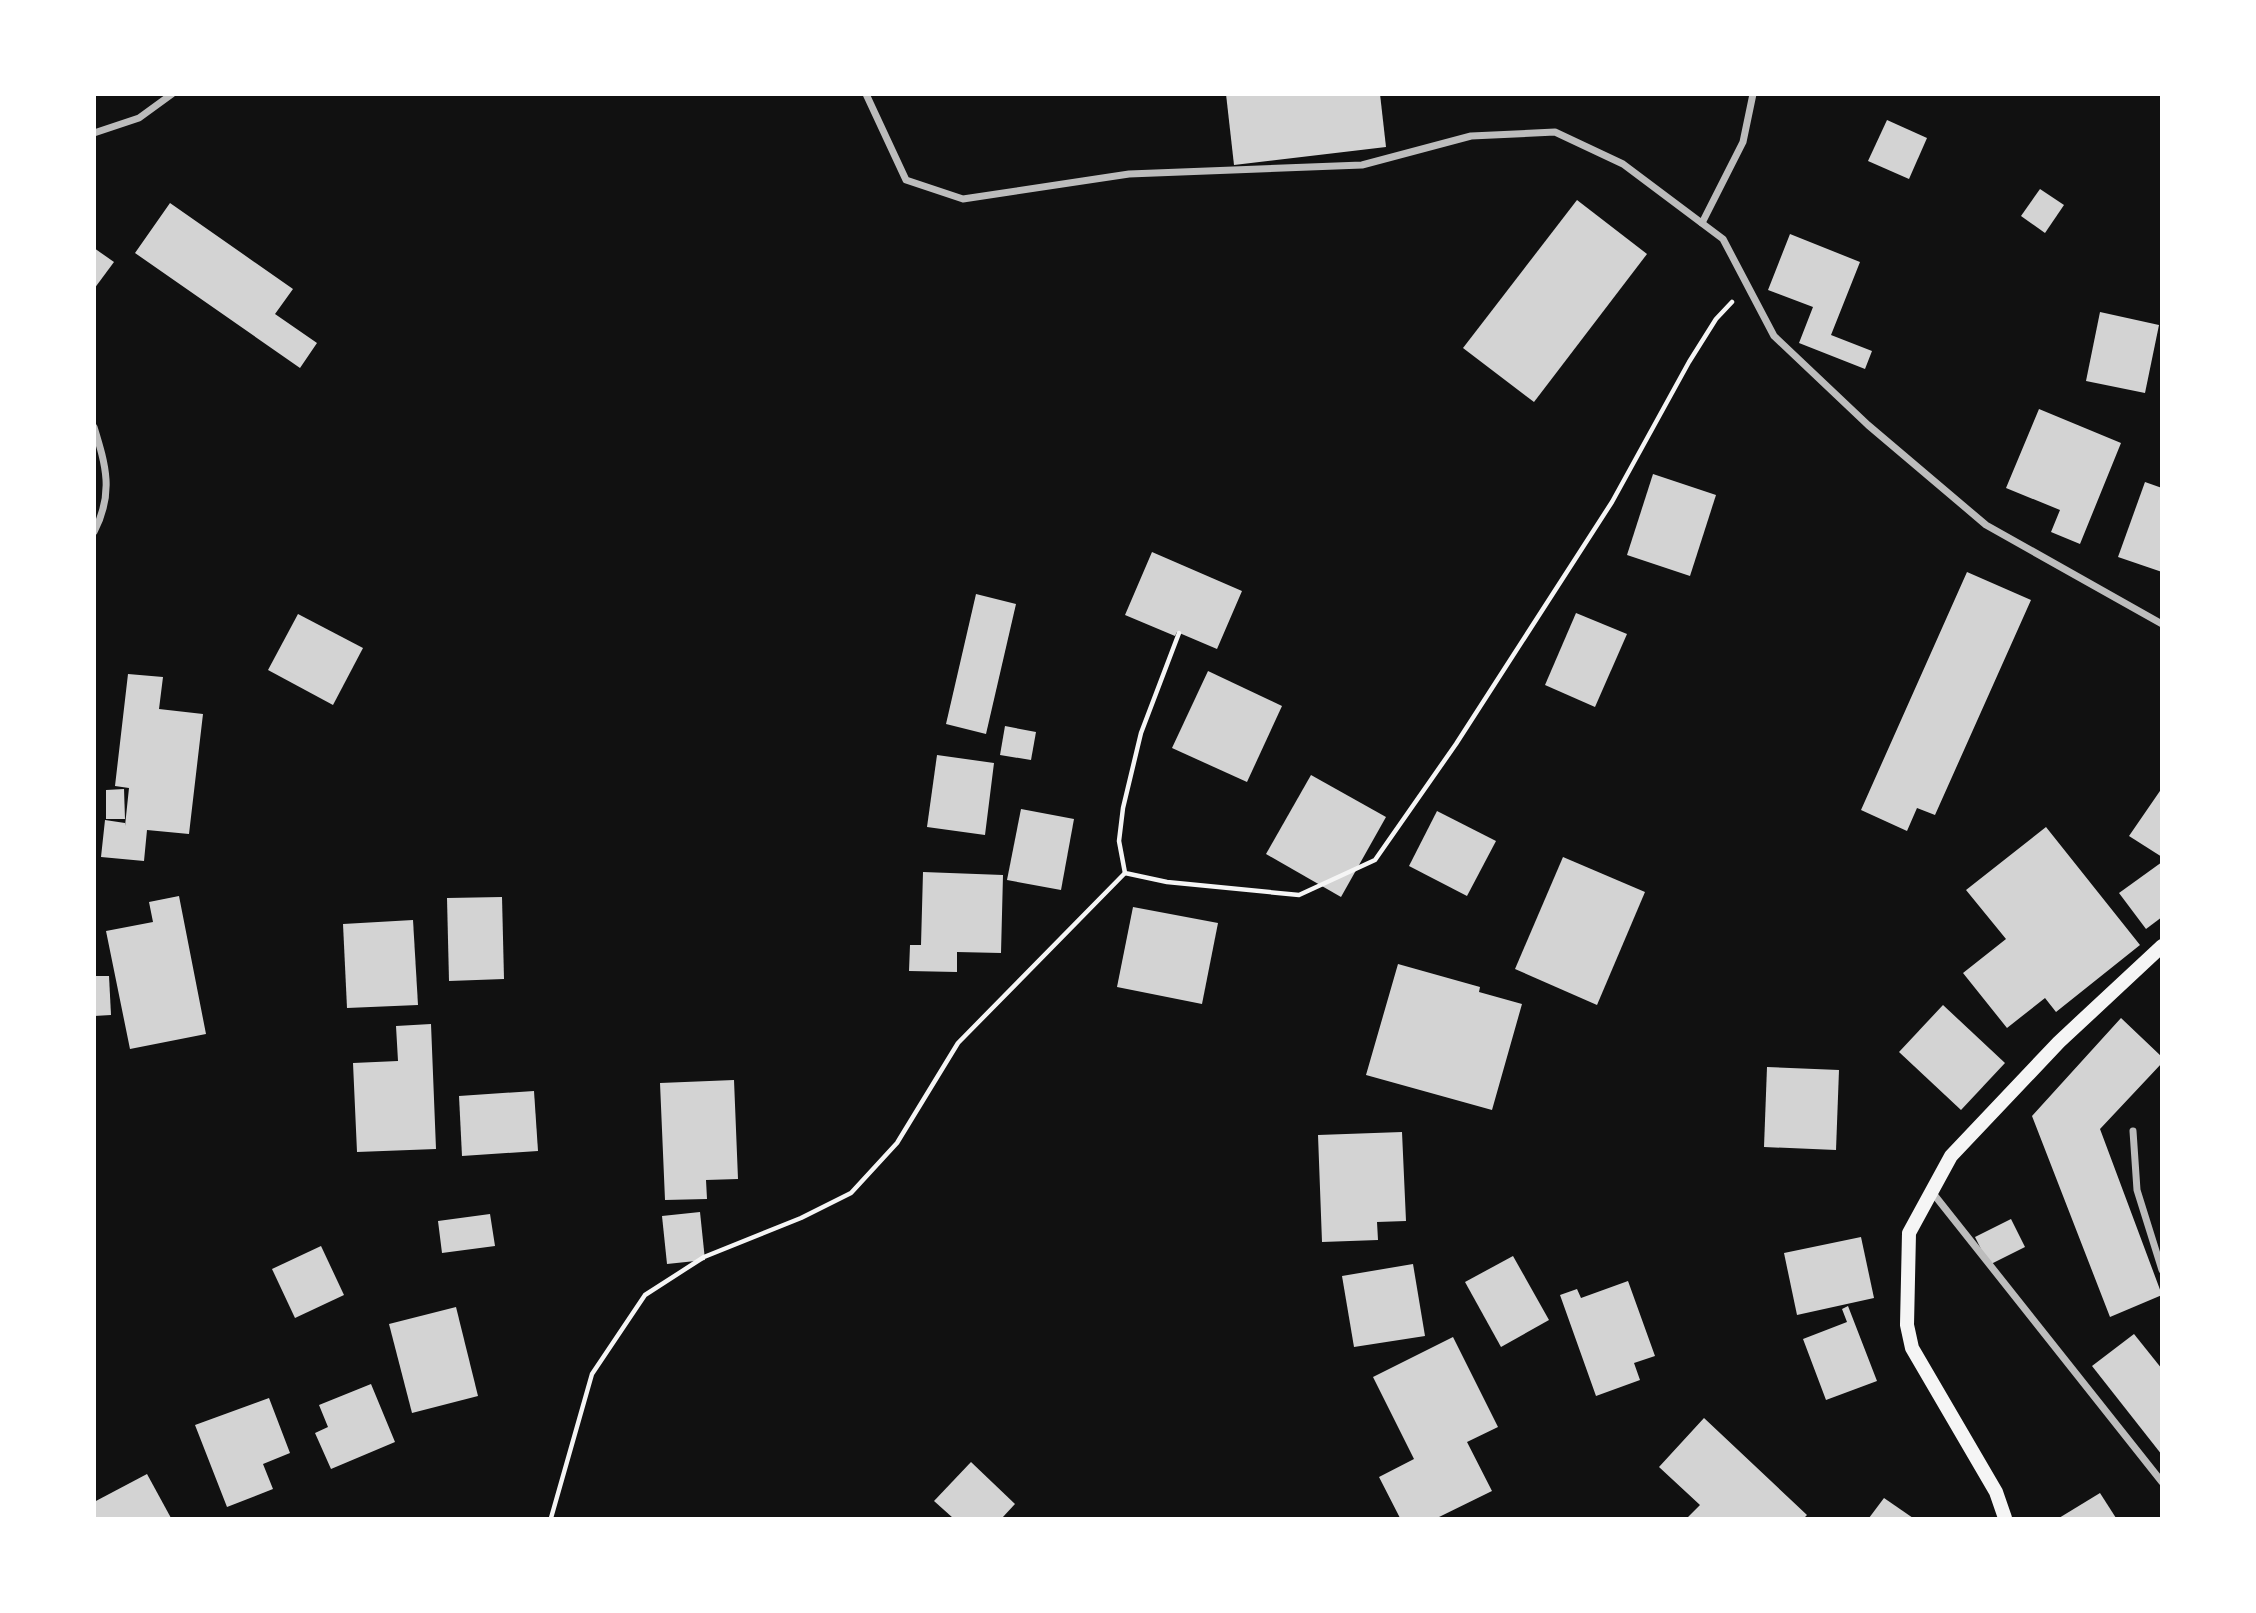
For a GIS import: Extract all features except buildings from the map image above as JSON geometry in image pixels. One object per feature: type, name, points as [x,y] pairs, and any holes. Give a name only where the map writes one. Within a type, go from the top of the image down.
[{"type":"main road","points":[[2005,1518],[1996,1492],[1912,1348],[1907,1325],[1909,1233],[1951,1156],[2059,1042],[2161,946]]},
{"type":"street","points":[[94,133],[139,118],[172,94]]},
{"type":"street","points":[[866,94],[906,180],[963,199],[1129,174],[1362,165],[1471,136],[1555,132],[1623,164],[1723,239],[1774,336],[1868,425],[1986,525],[2161,624]]},
{"type":"street","points":[[1702,223],[1743,142],[1753,94]]},
{"type":"street","points":[[94,427],[108,473],[101,518],[94,532]]},
{"type":"street","points":[[2133,1131],[2137,1190],[2161,1270]]},
{"type":"street","points":[[1931,1192],[2161,1482]]},
{"type":"path","points":[[1125,873],[1167,882],[1299,895],[1375,860],[1456,744],[1612,502],[1716,319],[1748,285]]},
{"type":"path","points":[[1125,873],[1119,841],[1124,808],[1141,733],[1179,633]]},
{"type":"path","points":[[551,1518],[592,1374],[645,1295],[704,1257],[801,1218],[850,1193],[897,1143],[958,1044],[1125,873]]}]
